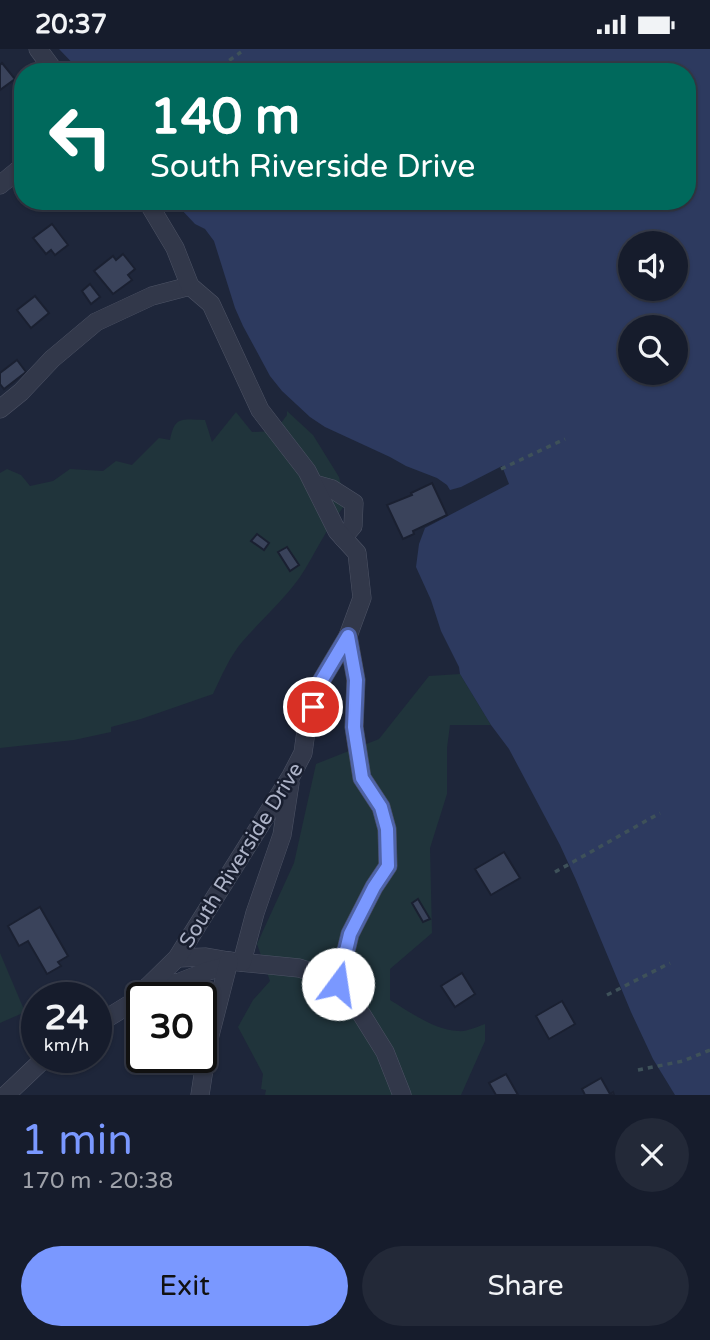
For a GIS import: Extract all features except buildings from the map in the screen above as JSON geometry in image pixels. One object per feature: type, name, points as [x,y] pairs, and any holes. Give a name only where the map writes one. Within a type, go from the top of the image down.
[{"type":"street","points":[[0,185],[14,173]]},
{"type":"street","points":[[0,409],[96,321],[152,296],[190,286],[175,249],[152,210]]},
{"type":"street","name":"South Riverside Drive","points":[[152,982],[177,958],[291,776],[303,753],[306,731],[320,683],[348,636],[362,598],[357,553],[340,534],[307,471],[260,410],[211,304],[190,286]]},
{"type":"street","points":[[314,484],[332,489],[354,503],[353,526],[340,534]]},
{"type":"street","points":[[338,984],[350,934],[388,866],[387,829],[381,807],[362,778],[354,727],[356,680],[348,636]]},
{"type":"street","points":[[200,1095],[208,1043],[233,963],[255,913],[282,835],[291,776]]},
{"type":"street","name":"South Riverside Drive","points":[[177,958],[206,957],[233,963],[299,968],[327,977],[338,984],[362,1015],[385,1052],[402,1095]]},
{"type":"street","name":"South Riverside Drive","points":[[180,982],[233,963]]},
{"type":"street","points":[[0,1083],[6,1095],[29,1073]]},
{"type":"path","points":[[226,63],[242,52]]},
{"type":"path","points":[[501,469],[565,439]]},
{"type":"path","points":[[555,872],[660,813]]},
{"type":"path","points":[[607,995],[670,963]]},
{"type":"path","points":[[638,1070],[682,1062],[710,1050]]},
{"type":"shaded area","points":[[287,411],[313,435],[339,477],[346,504],[293,586],[238,648],[213,694],[111,727],[111,732],[74,740],[0,748],[0,473],[7,469],[21,475],[30,486],[53,481],[70,469],[103,471],[116,461],[132,465],[159,438],[170,440],[174,426],[181,421],[205,420],[212,442],[236,412],[252,432],[275,431]]},
{"type":"shaded area","points":[[460,674],[491,725],[450,725],[447,794],[430,848],[432,933],[390,969],[390,1000],[422,1020],[449,1030],[464,1031],[485,1024],[485,1041],[461,1095],[265,1095],[266,1090],[261,1089],[263,1074],[238,1027],[253,1000],[270,981],[257,944],[294,863],[316,764],[379,739],[429,676]]},
{"type":"shaded area","points":[[0,953],[21,1003],[21,1014],[0,1023]]},
{"type":"water","points":[[59,49],[710,49],[710,1095],[675,1095],[653,1059],[560,845],[509,749],[460,674],[416,567],[419,544],[425,528],[509,484],[502,466],[450,490],[437,478],[406,466],[310,417],[270,376],[235,308],[214,241],[205,229],[195,224],[182,210],[696,210],[696,63],[72,63]]},
{"type":"route","points":[[313,707],[320,683],[348,636],[356,680],[354,727],[362,778],[381,807],[387,829],[388,866],[350,934],[338,984]]}]
